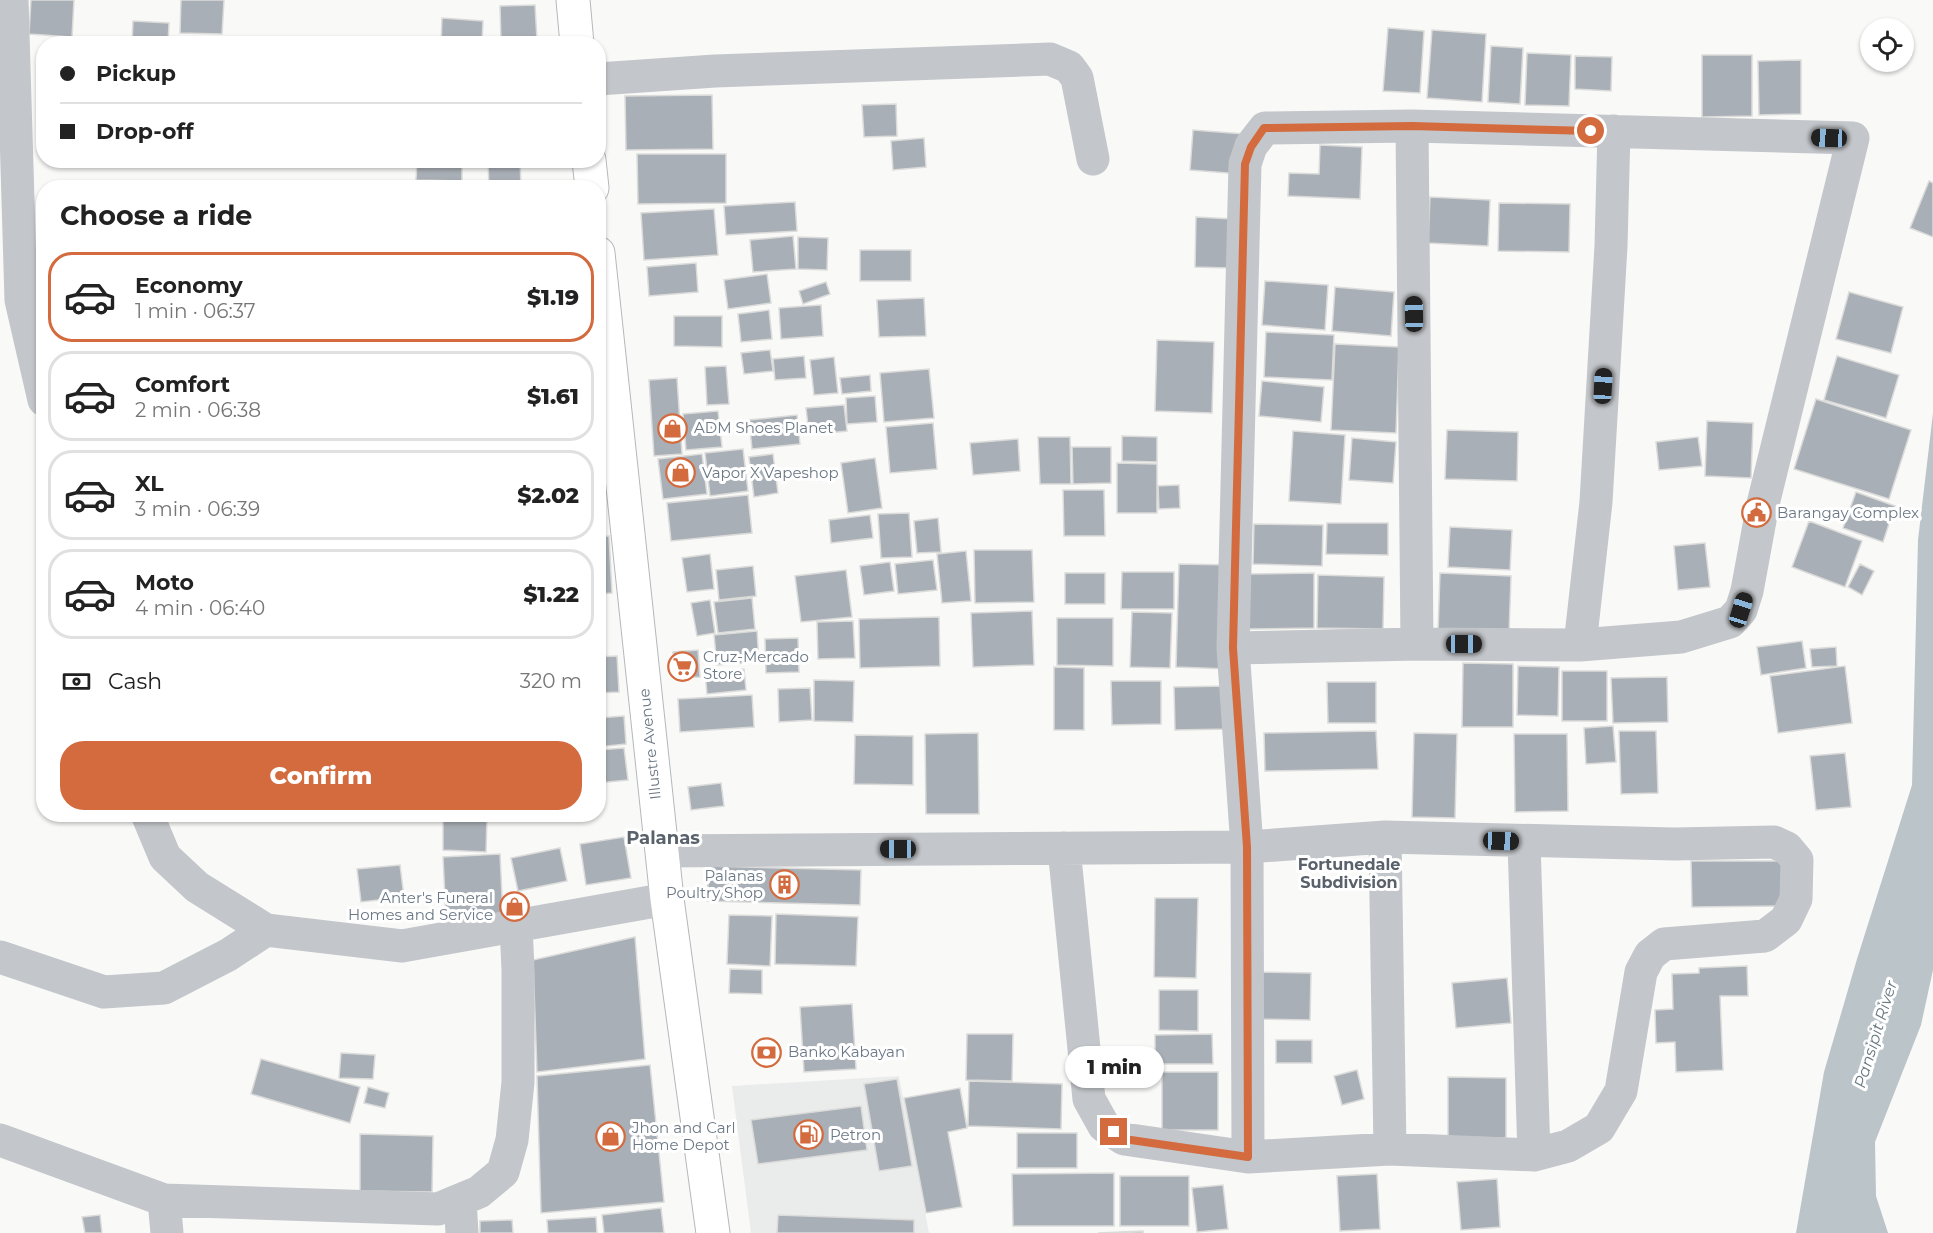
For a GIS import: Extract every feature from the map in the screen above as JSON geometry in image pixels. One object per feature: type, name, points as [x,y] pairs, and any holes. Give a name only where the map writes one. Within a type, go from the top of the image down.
[{"type":"main road","points":[[573,0],[576,36]]},
{"type":"main road","name":"Illustre Avenue","points":[[606,328],[667,899],[713,1233]]},
{"type":"street","points":[[12,0],[21,300],[36,365]]},
{"type":"street","points":[[606,78],[715,71],[1050,59],[1069,67],[1077,78],[1093,159]]},
{"type":"street","points":[[1412,126],[1417,644]]},
{"type":"street","points":[[1233,648],[1417,644],[1580,645],[1681,637],[1730,622],[1741,610],[1747,591],[1764,504],[1853,138],[1412,126],[1264,128],[1251,147],[1245,164],[1233,648],[1247,847],[1248,1157]]},
{"type":"street","points":[[1580,645],[1596,502],[1611,246],[1614,131]]},
{"type":"street","points":[[150,822],[165,857],[197,887],[266,930],[402,946],[667,899]]},
{"type":"street","points":[[662,851],[1064,848],[1247,847],[1385,837],[1674,844],[1774,842],[1787,848],[1797,860],[1796,899],[1786,920],[1765,936],[1664,944],[1650,955],[1641,972],[1621,1091],[1599,1128],[1568,1146],[1534,1155],[1390,1149],[1248,1157],[1124,1139],[1104,1126],[1089,1099],[1064,848]]},
{"type":"street","points":[[1385,837],[1390,1149]]},
{"type":"street","points":[[1524,842],[1534,1155]]},
{"type":"street","points":[[0,1140],[164,1200],[438,1209],[460,1200],[479,1192],[503,1172],[513,1140],[518,1082],[516,927]]},
{"type":"street","points":[[0,957],[104,992],[164,988],[228,955],[266,930]]},
{"type":"street","points":[[164,1200],[167,1233]]},
{"type":"street","points":[[460,1200],[462,1233]]},
{"type":"shaded area","points":[[899,1076],[929,1233],[751,1233],[732,1086]]},
{"type":"water","name":"Pansipit River","points":[[1933,413],[1933,970],[1921,1025],[1875,1142],[1876,1196],[1888,1233],[1796,1233],[1824,1072],[1912,785],[1918,540]]},
{"type":"building","points":[[31,0],[74,0],[72,36],[29,34]]},
{"type":"building","points":[[181,0],[224,0],[222,34],[180,33]]},
{"type":"building","points":[[535,5],[537,36],[501,36],[500,6]]},
{"type":"building","points":[[442,18],[483,21],[482,36],[441,36]]},
{"type":"building","points":[[133,21],[169,23],[168,36],[132,36]]},
{"type":"building","points":[[1388,28],[1424,31],[1420,93],[1383,91]]},
{"type":"building","points":[[1432,30],[1486,34],[1482,102],[1427,98]]},
{"type":"building","points":[[1491,46],[1523,48],[1520,104],[1488,102]]},
{"type":"building","points":[[1527,53],[1571,55],[1569,106],[1525,105]]},
{"type":"building","points":[[1702,55],[1752,55],[1752,116],[1702,117]]},
{"type":"building","points":[[1575,56],[1612,57],[1611,91],[1575,89]]},
{"type":"building","points":[[1801,60],[1801,114],[1759,115],[1758,61]]},
{"type":"building","points":[[712,95],[713,149],[626,150],[625,96]]},
{"type":"building","points":[[896,104],[897,136],[864,137],[862,105]]},
{"type":"building","points":[[1193,130],[1244,134],[1241,174],[1190,170]]},
{"type":"building","points":[[924,138],[926,167],[893,170],[891,141]]},
{"type":"building","points":[[1320,145],[1362,147],[1360,199],[1288,196],[1289,173],[1319,174]]},
{"type":"building","points":[[637,154],[726,154],[726,203],[638,204]]},
{"type":"building","points":[[417,168],[462,168],[462,180],[416,180]]},
{"type":"building","points":[[488,168],[520,168],[521,180],[489,180]]},
{"type":"building","points":[[1929,181],[1933,183],[1933,237],[1910,228]]},
{"type":"building","points":[[1430,197],[1490,200],[1488,246],[1428,243]]},
{"type":"building","points":[[795,202],[797,231],[726,235],[724,206]]},
{"type":"building","points":[[1499,203],[1570,204],[1569,252],[1498,251]]},
{"type":"building","points":[[714,209],[718,255],[644,260],[641,213]]},
{"type":"building","points":[[1196,217],[1232,219],[1230,268],[1195,267]]},
{"type":"building","points":[[793,236],[796,269],[753,272],[750,240]]},
{"type":"building","points":[[798,237],[828,238],[827,270],[798,269]]},
{"type":"building","points":[[860,250],[911,250],[911,281],[860,281]]},
{"type":"building","points":[[696,263],[698,292],[649,296],[647,267]]},
{"type":"building","points":[[767,274],[771,303],[728,309],[724,280]]},
{"type":"building","points":[[1265,281],[1328,285],[1325,330],[1262,325]]},
{"type":"building","points":[[826,282],[830,294],[803,304],[799,291]]},
{"type":"building","points":[[1335,287],[1394,292],[1391,336],[1332,331]]},
{"type":"building","points":[[1849,292],[1903,307],[1891,353],[1836,339]]},
{"type":"building","points":[[924,298],[926,336],[879,337],[877,300]]},
{"type":"building","points":[[821,305],[823,336],[781,339],[779,308]]},
{"type":"building","points":[[769,310],[772,339],[741,342],[738,314]]},
{"type":"building","points":[[674,316],[722,316],[722,347],[674,346]]},
{"type":"building","points":[[1266,332],[1334,335],[1332,380],[1264,377]]},
{"type":"building","points":[[1157,340],[1214,342],[1212,413],[1155,411]]},
{"type":"building","points":[[1335,344],[1399,347],[1396,433],[1331,430]]},
{"type":"building","points":[[770,350],[773,371],[744,374],[741,353]]},
{"type":"building","points":[[804,356],[806,378],[775,380],[773,359]]},
{"type":"building","points":[[1837,356],[1899,375],[1886,418],[1824,400]]},
{"type":"building","points":[[834,357],[838,393],[814,395],[810,360]]},
{"type":"building","points":[[726,366],[729,404],[707,405],[705,367]]},
{"type":"building","points":[[929,369],[934,418],[884,422],[880,373]]},
{"type":"building","points":[[870,375],[871,391],[842,394],[840,378]]},
{"type":"building","points":[[677,378],[682,454],[654,456],[649,380]]},
{"type":"building","points":[[1262,381],[1324,387],[1321,422],[1259,416]]},
{"type":"building","points":[[875,396],[877,422],[847,424],[846,398]]},
{"type":"building","points":[[1816,399],[1911,430],[1889,499],[1794,469]]},
{"type":"building","points":[[844,405],[847,431],[809,435],[806,408]]},
{"type":"building","points":[[718,411],[722,447],[686,450],[683,414]]},
{"type":"building","points":[[797,415],[800,444],[752,449],[749,420]]},
{"type":"building","points":[[1707,421],[1753,423],[1751,478],[1705,476]]},
{"type":"building","points":[[933,423],[937,469],[890,473],[886,427]]},
{"type":"building","points":[[1447,430],[1518,432],[1517,481],[1445,479]]},
{"type":"building","points":[[1293,431],[1345,435],[1341,504],[1289,501]]},
{"type":"building","points":[[1122,436],[1157,437],[1157,462],[1122,461]]},
{"type":"building","points":[[1038,437],[1070,437],[1071,484],[1040,484]]},
{"type":"building","points":[[1698,437],[1702,466],[1659,470],[1656,442]]},
{"type":"building","points":[[1352,438],[1396,442],[1393,483],[1349,480]]},
{"type":"building","points":[[1018,439],[1020,471],[973,475],[970,443]]},
{"type":"building","points":[[1072,447],[1111,447],[1111,483],[1073,484]]},
{"type":"building","points":[[743,449],[748,491],[710,496],[705,453]]},
{"type":"building","points":[[702,454],[707,494],[663,499],[658,459]]},
{"type":"building","points":[[773,454],[778,493],[754,497],[749,457]]},
{"type":"building","points":[[875,458],[882,508],[848,513],[841,463]]},
{"type":"building","points":[[1117,463],[1157,464],[1157,513],[1117,513]]},
{"type":"building","points":[[1179,485],[1180,508],[1159,509],[1158,486]]},
{"type":"building","points":[[1063,490],[1104,490],[1105,536],[1064,536]]},
{"type":"building","points":[[1856,492],[1895,506],[1883,542],[1843,528]]},
{"type":"building","points":[[748,495],[752,533],[671,541],[667,503]]},
{"type":"building","points":[[909,513],[912,557],[881,558],[878,514]]},
{"type":"building","points":[[870,515],[873,538],[831,543],[829,520]]},
{"type":"building","points":[[938,518],[941,552],[917,553],[914,521]]},
{"type":"building","points":[[1809,521],[1862,541],[1845,587],[1792,567]]},
{"type":"building","points":[[1327,523],[1388,523],[1388,555],[1326,554]]},
{"type":"building","points":[[1254,524],[1323,525],[1322,566],[1253,564]]},
{"type":"building","points":[[1450,527],[1512,530],[1510,570],[1448,567]]},
{"type":"building","points":[[606,536],[609,536],[612,593],[606,593]]},
{"type":"building","points":[[1705,543],[1710,587],[1678,590],[1674,546]]},
{"type":"building","points":[[974,550],[1032,550],[1034,602],[975,603]]},
{"type":"building","points":[[966,551],[971,601],[942,603],[937,554]]},
{"type":"building","points":[[710,554],[714,589],[687,592],[682,558]]},
{"type":"building","points":[[933,560],[937,590],[898,594],[895,564]]},
{"type":"building","points":[[890,562],[894,591],[864,595],[860,566]]},
{"type":"building","points":[[1179,564],[1232,565],[1229,669],[1176,667]]},
{"type":"building","points":[[1860,564],[1874,571],[1862,595],[1848,587]]},
{"type":"building","points":[[753,566],[756,596],[719,600],[716,570]]},
{"type":"building","points":[[846,570],[852,617],[801,622],[795,576]]},
{"type":"building","points":[[1122,572],[1174,572],[1174,609],[1121,609]]},
{"type":"building","points":[[1065,573],[1105,573],[1105,604],[1065,604]]},
{"type":"building","points":[[1314,573],[1314,628],[1248,629],[1248,574]]},
{"type":"building","points":[[1440,573],[1511,576],[1509,634],[1438,632]]},
{"type":"building","points":[[1318,575],[1384,577],[1383,629],[1317,628]]},
{"type":"building","points":[[752,598],[755,629],[718,633],[714,602]]},
{"type":"building","points":[[710,600],[715,633],[697,636],[691,603]]},
{"type":"building","points":[[1032,611],[1034,665],[973,667],[971,613]]},
{"type":"building","points":[[1132,612],[1172,613],[1170,668],[1130,667]]},
{"type":"building","points":[[939,617],[940,666],[860,668],[859,619]]},
{"type":"building","points":[[1057,618],[1113,618],[1113,666],[1057,665]]},
{"type":"building","points":[[853,621],[855,658],[818,659],[817,622]]},
{"type":"building","points":[[757,631],[759,662],[717,665],[714,635]]},
{"type":"building","points":[[798,638],[799,672],[766,673],[765,639]]},
{"type":"building","points":[[1802,641],[1806,668],[1761,675],[1757,647]]},
{"type":"building","points":[[1836,647],[1837,666],[1812,667],[1810,649]]},
{"type":"building","points":[[698,650],[700,677],[675,678],[673,652]]},
{"type":"building","points":[[617,656],[619,692],[606,693],[606,657]]},
{"type":"building","points":[[1463,663],[1513,664],[1513,727],[1462,727]]},
{"type":"building","points":[[1518,666],[1559,667],[1558,716],[1517,715]]},
{"type":"building","points":[[1845,666],[1852,723],[1778,733],[1770,676]]},
{"type":"building","points":[[1054,667],[1084,668],[1084,730],[1054,730]]},
{"type":"building","points":[[744,669],[746,690],[707,694],[705,672]]},
{"type":"building","points":[[1562,671],[1607,671],[1607,721],[1562,721]]},
{"type":"building","points":[[1667,677],[1668,722],[1613,723],[1611,678]]},
{"type":"building","points":[[814,680],[854,681],[853,722],[814,721]]},
{"type":"building","points":[[1111,681],[1161,681],[1161,724],[1112,725]]},
{"type":"building","points":[[1327,682],[1376,682],[1376,723],[1328,723]]},
{"type":"building","points":[[1228,686],[1229,729],[1175,730],[1174,687]]},
{"type":"building","points":[[810,688],[812,720],[779,722],[778,689]]},
{"type":"building","points":[[752,695],[754,727],[680,732],[678,699]]},
{"type":"building","points":[[624,716],[626,744],[606,746],[606,717]]},
{"type":"building","points":[[1613,726],[1616,762],[1586,764],[1584,728]]},
{"type":"building","points":[[1376,731],[1378,769],[1265,771],[1264,733]]},
{"type":"building","points":[[1619,731],[1656,731],[1658,793],[1621,794]]},
{"type":"building","points":[[978,733],[979,814],[926,814],[925,734]]},
{"type":"building","points":[[1414,733],[1457,734],[1455,818],[1412,817]]},
{"type":"building","points":[[1514,734],[1567,734],[1568,811],[1515,812]]},
{"type":"building","points":[[855,735],[913,736],[913,785],[854,784]]},
{"type":"building","points":[[624,748],[628,780],[606,782],[606,749]]},
{"type":"building","points":[[1845,753],[1851,807],[1816,810],[1810,756]]},
{"type":"building","points":[[721,783],[724,806],[691,810],[688,787]]},
{"type":"building","points":[[443,822],[487,822],[486,852],[443,850]]},
{"type":"building","points":[[624,837],[631,878],[586,885],[580,844]]},
{"type":"building","points":[[560,848],[567,881],[518,891],[511,858]]},
{"type":"building","points":[[500,854],[503,916],[446,919],[443,857]]},
{"type":"building","points":[[1691,861],[1785,861],[1786,906],[1692,907]]},
{"type":"building","points":[[400,865],[404,897],[361,902],[357,869]]},
{"type":"building","name":"Palanas Poultry Shop","points":[[709,866],[861,870],[860,905],[707,901]]},
{"type":"building","points":[[1155,898],[1198,898],[1196,978],[1154,977]]},
{"type":"building","points":[[776,914],[858,917],[856,966],[775,964]]},
{"type":"building","points":[[729,915],[772,916],[770,966],[727,964]]},
{"type":"building","points":[[635,937],[645,1059],[537,1072],[533,960]]},
{"type":"building","points":[[1747,966],[1748,996],[1720,996],[1723,1070],[1676,1072],[1675,1042],[1656,1043],[1655,1010],[1673,1009],[1672,974],[1699,973],[1699,968]]},
{"type":"building","points":[[730,969],[762,970],[762,994],[729,993]]},
{"type":"building","points":[[1258,972],[1311,973],[1310,1020],[1257,1019]]},
{"type":"building","points":[[1507,978],[1511,1023],[1456,1028],[1452,983]]},
{"type":"building","points":[[1159,990],[1198,990],[1198,1031],[1159,1030]]},
{"type":"building","points":[[852,1004],[856,1069],[804,1072],[800,1007]]},
{"type":"building","points":[[967,1034],[1013,1034],[1012,1081],[966,1080]]},
{"type":"building","points":[[1212,1034],[1213,1064],[1155,1064],[1155,1035]]},
{"type":"building","points":[[1276,1040],[1312,1040],[1312,1063],[1276,1063]]},
{"type":"building","points":[[341,1053],[375,1055],[373,1079],[339,1078]]},
{"type":"building","points":[[261,1059],[360,1087],[350,1123],[251,1094]]},
{"type":"building","points":[[650,1065],[664,1202],[541,1213],[537,1076]]},
{"type":"building","points":[[1357,1070],[1364,1099],[1342,1105],[1334,1076]]},
{"type":"building","points":[[1162,1072],[1218,1072],[1218,1130],[1162,1130]]},
{"type":"building","points":[[1448,1077],[1506,1078],[1506,1138],[1448,1137]]},
{"type":"building","points":[[897,1079],[912,1166],[879,1171],[864,1084]]},
{"type":"building","points":[[969,1081],[1062,1084],[1061,1129],[968,1126]]},
{"type":"building","points":[[368,1087],[389,1093],[385,1108],[364,1103]]},
{"type":"building","points":[[960,1088],[967,1128],[948,1132],[962,1207],[926,1213],[904,1098]]},
{"type":"building","name":"Petron","points":[[861,1106],[867,1150],[758,1164],[751,1120]]},
{"type":"building","points":[[1017,1133],[1077,1133],[1077,1168],[1017,1168]]},
{"type":"building","points":[[360,1134],[433,1136],[432,1192],[360,1191]]},
{"type":"building","points":[[1114,1173],[1114,1226],[1013,1226],[1012,1174]]},
{"type":"building","points":[[1377,1174],[1380,1229],[1340,1231],[1337,1176]]},
{"type":"building","points":[[1120,1176],[1189,1176],[1189,1226],[1120,1226]]},
{"type":"building","points":[[1497,1179],[1500,1227],[1461,1230],[1457,1182]]},
{"type":"building","points":[[1223,1185],[1228,1229],[1197,1232],[1192,1188]]},
{"type":"building","points":[[661,1208],[664,1233],[604,1233],[602,1215]]},
{"type":"building","points":[[100,1215],[102,1233],[85,1233],[82,1217]]},
{"type":"building","points":[[778,1215],[914,1220],[914,1233],[777,1233]]},
{"type":"building","points":[[596,1217],[597,1233],[548,1233],[547,1220]]},
{"type":"building","points":[[512,1220],[513,1233],[480,1233],[480,1221]]},
{"type":"building","points":[[1143,1231],[1143,1233],[1098,1233]]},
{"type":"place","name":"ADM Shoes Planet","points":[[673,428]]},
{"type":"place","name":"Vapor X Vapeshop","points":[[681,473]]},
{"type":"place","name":"Barangay Complex","points":[[1756,513]]},
{"type":"place","name":"Cruz-Mercado Store","points":[[682,666]]},
{"type":"place","name":"Palanas Poultry Shop","points":[[784,885]]},
{"type":"place","name":"Anter's Funeral Homes and Service","points":[[514,907]]},
{"type":"place","name":"Banko Kabayan","points":[[767,1052]]},
{"type":"place","name":"Petron","points":[[809,1135]]},
{"type":"place","name":"Jhon and Carl Home Depot","points":[[611,1137]]},
{"type":"district","name":"Palanas","points":[[663,838]]},
{"type":"district","name":"Fortunedale Subdivision","points":[[1349,873]]},
{"type":"route","points":[[1114,1132],[1124,1139],[1248,1157],[1247,847],[1233,648],[1245,164],[1251,147],[1264,128],[1412,126],[1591,131]]}]
